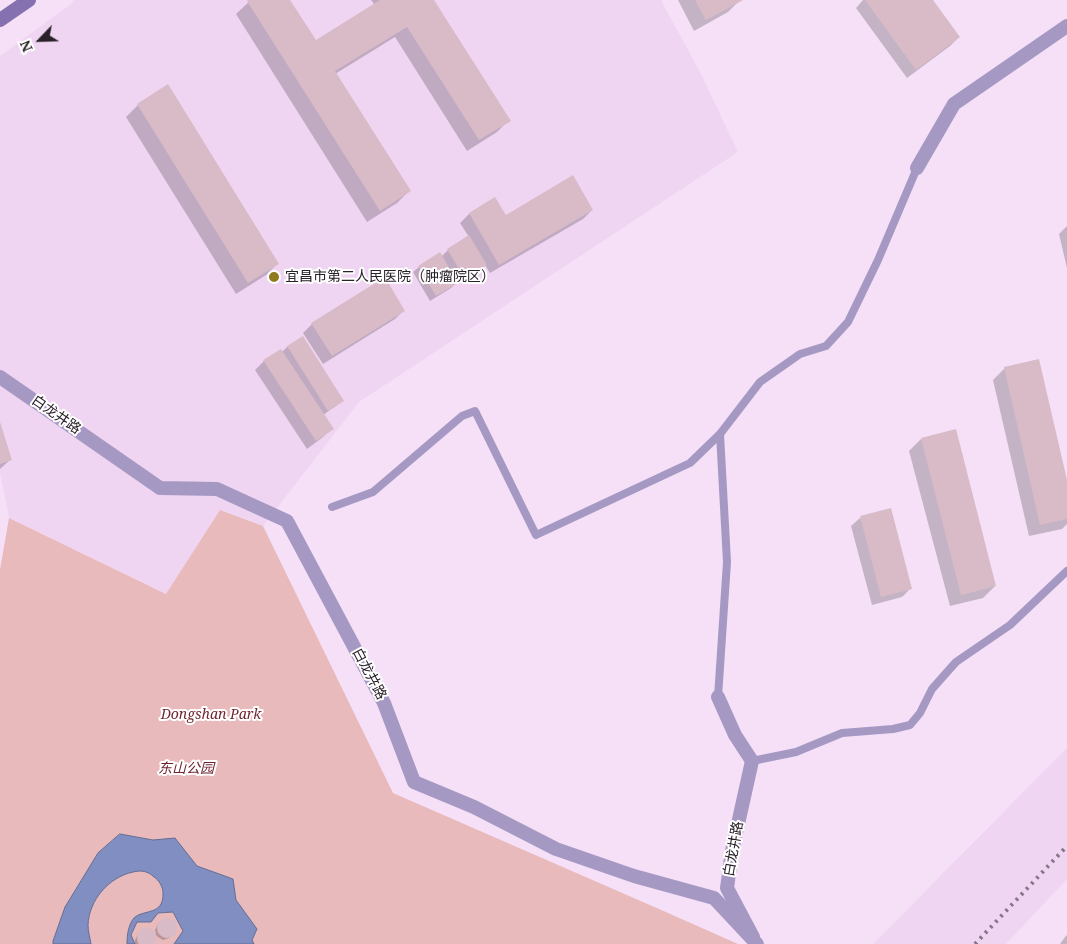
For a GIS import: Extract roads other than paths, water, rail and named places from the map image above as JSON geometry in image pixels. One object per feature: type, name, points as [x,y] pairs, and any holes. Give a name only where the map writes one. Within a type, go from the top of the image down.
[{"type":"main road","points":[[0,20],[29,0]]},
{"type":"street","points":[[917,168],[954,104],[1067,26]]},
{"type":"street","name":"白龙井路","points":[[0,377],[160,488],[217,489],[287,520],[384,703],[414,782],[474,807],[556,850],[634,876],[714,898],[757,944]]},
{"type":"street","points":[[718,697],[735,735],[752,761]]},
{"type":"street","name":"白龙井路","points":[[752,761],[732,851],[727,888],[757,944]]},
{"type":"lane","points":[[332,507],[373,492],[462,416],[475,411],[536,535],[690,462],[720,434],[760,382],[800,354],[826,346],[848,322],[878,260],[917,168]]},
{"type":"lane","points":[[718,697],[726,562],[720,434]]},
{"type":"lane","points":[[752,761],[796,752],[842,733],[893,729],[910,725],[920,713],[932,689],[956,662],[1010,624],[1067,572]]},
{"type":"water","points":[[120,834],[153,840],[175,838],[197,866],[233,879],[236,900],[257,929],[252,940],[254,944],[174,944],[183,931],[173,912],[158,913],[151,922],[137,922],[131,935],[135,944],[127,944],[129,927],[134,918],[157,909],[162,900],[163,891],[156,878],[149,873],[139,871],[124,875],[108,884],[96,899],[89,916],[88,925],[91,944],[53,944],[65,907],[98,853]]},
{"type":"railway","points":[[975,944],[1067,846]]},
{"type":"place","name":"宜昌市第二人民医院（肿瘤院区）","points":[[274,277]]},
{"type":"park label","name":"Dongshan Park","points":[[211,715]]},
{"type":"park label","name":"东山公园","points":[[186,769]]}]
